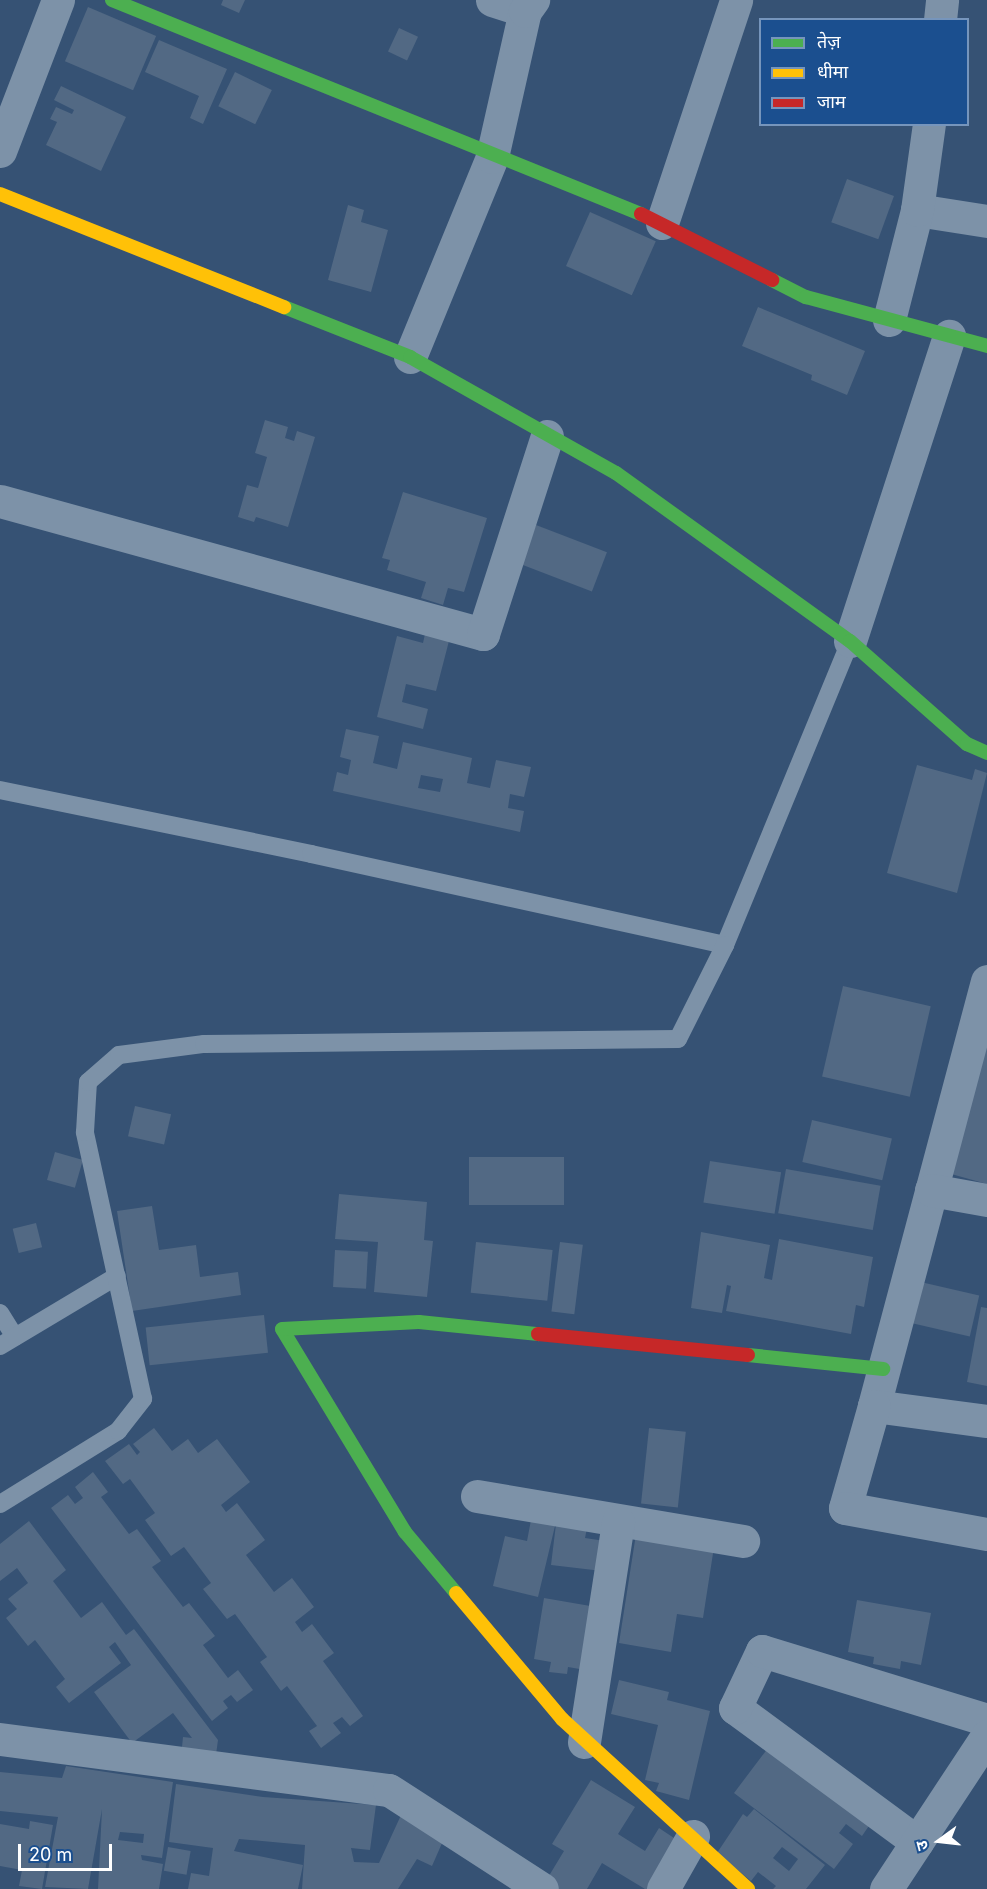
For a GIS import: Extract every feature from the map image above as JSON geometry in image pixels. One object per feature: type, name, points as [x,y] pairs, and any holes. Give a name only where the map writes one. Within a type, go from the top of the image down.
[{"type":"street","points":[[0,151],[58,0]]},
{"type":"street","points":[[112,0],[492,157],[662,223],[806,297],[987,346]]},
{"type":"street","points":[[410,357],[492,157],[529,6],[492,0]]},
{"type":"street","points":[[662,223],[736,0]]},
{"type":"street","points":[[940,18],[942,0]]},
{"type":"street","points":[[889,320],[917,210],[929,126]]},
{"type":"street","points":[[0,194],[410,357],[616,473],[850,641],[967,744],[987,753]]},
{"type":"street","points":[[917,210],[987,221]]},
{"type":"street","points":[[850,641],[949,336]]},
{"type":"street","points":[[0,501],[483,634],[547,436]]},
{"type":"street","points":[[987,981],[845,1508],[987,1534]]},
{"type":"street","points":[[931,1190],[987,1200]]},
{"type":"street","points":[[748,1889],[693,1836],[584,1742],[405,1532],[282,1329],[419,1322],[884,1369]]},
{"type":"street","points":[[874,1406],[987,1421]]},
{"type":"street","points":[[477,1496],[618,1522],[743,1541]]},
{"type":"street","points":[[584,1742],[618,1522]]},
{"type":"street","points":[[917,1842],[735,1708],[762,1651],[987,1720]]},
{"type":"street","points":[[886,1889],[987,1736]]},
{"type":"street","points":[[0,1739],[389,1790],[542,1889]]},
{"type":"street","points":[[663,1889],[693,1836]]},
{"type":"lane","points":[[0,1504],[118,1431],[143,1399],[85,1132],[88,1083],[119,1055],[204,1044],[678,1040],[725,945],[850,641]]},
{"type":"lane","points":[[0,790],[311,854],[725,945]]},
{"type":"lane","points":[[0,1313],[8,1341],[117,1276]]},
{"type":"building","points":[[223,0],[245,0],[239,13],[221,5]]},
{"type":"building","points":[[88,7],[156,36],[133,90],[65,61]]},
{"type":"building","points":[[399,28],[418,37],[407,60],[388,52]]},
{"type":"building","points":[[159,40],[227,69],[203,124],[190,118],[199,96],[145,72]]},
{"type":"building","points":[[235,72],[272,90],[255,124],[218,106]]},
{"type":"building","points":[[61,86],[126,117],[101,171],[46,145],[57,122],[50,119],[56,107],[72,114],[74,110],[54,100]]},
{"type":"building","points":[[847,179],[894,196],[878,239],[831,222]]},
{"type":"building","points":[[348,205],[364,210],[361,222],[388,230],[371,292],[328,280]]},
{"type":"building","points":[[590,212],[656,241],[632,295],[566,266]]},
{"type":"building","points":[[758,307],[865,351],[847,395],[811,380],[812,375],[742,346]]},
{"type":"building","points":[[265,420],[288,427],[285,438],[294,441],[297,431],[315,437],[288,527],[256,517],[254,522],[238,517],[247,485],[258,488],[267,457],[255,453]]},
{"type":"building","points":[[403,492],[487,518],[464,592],[448,588],[443,605],[421,598],[426,582],[387,570],[390,560],[382,558]]},
{"type":"building","points":[[536,525],[607,552],[592,591],[521,564]]},
{"type":"building","points":[[425,634],[449,641],[436,691],[406,684],[402,702],[428,709],[423,729],[377,717],[397,636],[423,643]]},
{"type":"building","points":[[346,729],[379,736],[373,763],[397,769],[403,742],[472,758],[467,783],[490,788],[496,760],[531,767],[524,797],[510,794],[508,808],[524,811],[520,832],[333,791],[337,772],[348,775],[351,760],[340,757]],"holes":[[[421,775],[443,779],[440,792],[418,788]]]},
{"type":"building","points":[[917,765],[972,780],[975,769],[987,773],[957,893],[887,873]]},
{"type":"building","points":[[843,986],[931,1006],[910,1097],[822,1077]]},
{"type":"building","points":[[987,1003],[987,1184],[944,1172]]},
{"type":"building","points":[[135,1106],[171,1114],[164,1145],[128,1136]]},
{"type":"building","points":[[812,1120],[892,1138],[882,1180],[802,1162]]},
{"type":"building","points":[[55,1152],[83,1160],[75,1188],[47,1180]]},
{"type":"building","points":[[469,1157],[564,1157],[564,1205],[469,1205]]},
{"type":"building","points":[[710,1161],[781,1172],[775,1214],[703,1202]]},
{"type":"building","points":[[786,1169],[881,1186],[873,1230],[778,1213]]},
{"type":"building","points":[[339,1194],[427,1202],[424,1240],[433,1241],[427,1297],[374,1292],[378,1242],[335,1239]]},
{"type":"building","points":[[152,1206],[159,1250],[196,1245],[200,1277],[238,1272],[241,1295],[132,1311],[117,1211]]},
{"type":"building","points":[[36,1223],[42,1247],[19,1253],[13,1229]]},
{"type":"building","points":[[701,1232],[770,1245],[764,1278],[772,1280],[779,1239],[873,1257],[864,1307],[856,1305],[851,1334],[726,1311],[731,1286],[727,1285],[722,1313],[691,1308]]},
{"type":"building","points":[[476,1242],[553,1250],[547,1301],[471,1293]]},
{"type":"building","points":[[560,1242],[583,1245],[574,1314],[551,1311]]},
{"type":"building","points":[[335,1250],[368,1252],[366,1289],[333,1287]]},
{"type":"building","points":[[912,1280],[979,1296],[970,1336],[903,1321]]},
{"type":"building","points":[[981,1307],[987,1308],[987,1386],[967,1382]]},
{"type":"building","points":[[264,1315],[268,1353],[150,1365],[146,1327]]},
{"type":"building","points":[[154,1428],[172,1451],[188,1439],[198,1453],[217,1439],[250,1482],[221,1505],[226,1512],[237,1503],[265,1540],[246,1555],[274,1592],[292,1578],[314,1607],[295,1622],[302,1632],[312,1624],[334,1653],[323,1661],[363,1716],[350,1726],[342,1717],[333,1723],[341,1733],[321,1748],[309,1731],[317,1726],[287,1686],[281,1691],[260,1662],[267,1657],[235,1614],[227,1619],[203,1589],[211,1583],[184,1547],[171,1556],[145,1520],[155,1513],[130,1479],[123,1484],[105,1461],[129,1444],[137,1455],[140,1452],[133,1444]]},
{"type":"building","points":[[649,1428],[686,1432],[678,1507],[641,1504]]},
{"type":"building","points":[[93,1472],[108,1492],[101,1497],[129,1534],[137,1529],[161,1561],[152,1567],[183,1607],[189,1603],[215,1636],[203,1645],[228,1678],[238,1670],[253,1690],[237,1702],[231,1695],[223,1701],[228,1708],[212,1721],[51,1508],[68,1495],[75,1504],[83,1498],[75,1487]]},
{"type":"building","points":[[531,1520],[555,1526],[538,1597],[493,1586],[505,1536],[527,1541]]},
{"type":"building","points":[[29,1521],[66,1570],[53,1581],[81,1618],[102,1602],[126,1635],[134,1629],[218,1740],[215,1762],[181,1757],[183,1737],[192,1738],[173,1713],[132,1743],[94,1692],[131,1665],[115,1642],[109,1647],[121,1663],[69,1703],[56,1687],[65,1679],[35,1640],[28,1646],[6,1618],[17,1609],[8,1599],[28,1583],[17,1568],[0,1581],[0,1544]]},
{"type":"building","points":[[556,1524],[587,1528],[585,1538],[605,1541],[602,1571],[551,1565]]},
{"type":"building","points":[[636,1534],[714,1547],[703,1618],[677,1614],[671,1652],[619,1643]]},
{"type":"building","points":[[544,1598],[602,1608],[591,1671],[568,1667],[567,1674],[549,1672],[551,1662],[534,1659]]},
{"type":"building","points":[[857,1600],[931,1613],[921,1665],[901,1661],[900,1669],[873,1664],[874,1657],[848,1652]]},
{"type":"building","points":[[619,1680],[669,1692],[667,1700],[710,1711],[689,1800],[656,1791],[659,1783],[645,1780],[658,1725],[611,1714]]},
{"type":"building","points":[[774,1740],[875,1817],[862,1836],[846,1824],[839,1833],[853,1844],[834,1869],[734,1793]]},
{"type":"building","points":[[66,1766],[173,1782],[162,1858],[141,1855],[142,1860],[163,1864],[159,1889],[98,1889],[102,1809],[88,1889],[45,1887],[58,1817],[0,1811],[0,1772],[62,1778]],"holes":[[[120,1832],[144,1834],[143,1843],[118,1840]]]},
{"type":"building","points":[[591,1780],[635,1807],[618,1834],[645,1851],[659,1828],[680,1842],[651,1889],[645,1889],[602,1863],[587,1889],[553,1889],[544,1884],[564,1851],[552,1844]]},
{"type":"building","points":[[176,1784],[263,1797],[376,1805],[370,1850],[351,1848],[354,1862],[379,1863],[402,1813],[446,1834],[432,1866],[417,1859],[398,1889],[302,1889],[305,1845],[239,1839],[234,1851],[303,1865],[298,1889],[188,1889],[191,1873],[209,1876],[213,1848],[169,1842]]},
{"type":"building","points":[[754,1809],[825,1865],[806,1889],[773,1889],[776,1886],[758,1872],[751,1881],[717,1853],[743,1814],[747,1817]],"holes":[[[782,1847],[798,1859],[789,1871],[773,1858]]]},
{"type":"building","points":[[30,1821],[53,1825],[42,1889],[19,1886],[22,1870],[0,1866],[0,1824],[29,1829]]},
{"type":"building","points":[[168,1847],[191,1851],[186,1875],[164,1871]]},
{"type":"traffic: fast","points":[[112,0],[641,214]]},
{"type":"traffic: fast","points":[[772,280],[806,297],[987,346]]},
{"type":"traffic: fast","points":[[284,307],[410,357],[616,473],[850,641],[967,744],[987,753]]},
{"type":"traffic: fast","points":[[456,1593],[405,1532],[282,1329],[419,1322],[538,1334]]},
{"type":"traffic: fast","points":[[748,1355],[883,1369]]},
{"type":"traffic: slow","points":[[0,194],[284,307]]},
{"type":"traffic: slow","points":[[456,1593],[562,1719],[748,1889]]},
{"type":"traffic: jam","points":[[641,214],[772,280]]},
{"type":"traffic: jam","points":[[538,1334],[748,1355]]}]
